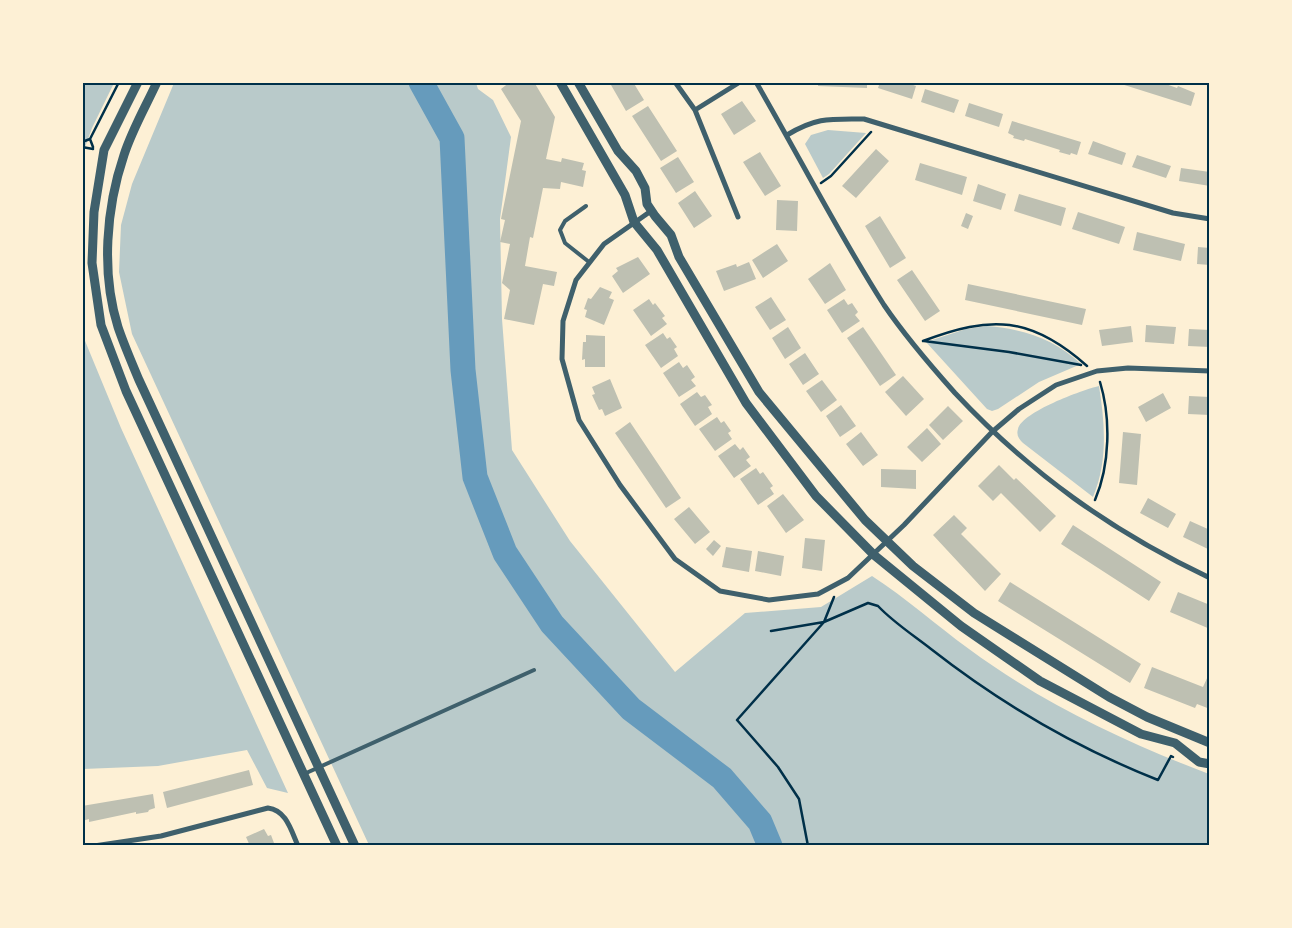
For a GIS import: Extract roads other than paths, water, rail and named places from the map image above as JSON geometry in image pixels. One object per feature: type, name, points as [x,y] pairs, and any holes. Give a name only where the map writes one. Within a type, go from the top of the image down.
[{"type":"street","points":[[138,82],[104,150],[94,212],[92,263],[101,324],[126,391],[337,846]]},
{"type":"street","points":[[157,82],[124,154],[114,194],[109,228],[109,280],[118,326],[139,380],[355,846]]},
{"type":"street","points":[[560,82],[625,195],[634,222],[657,250],[746,404],[816,496],[874,555],[961,626],[1040,681],[1141,734],[1175,744],[1199,762],[1210,764]]},
{"type":"street","points":[[578,82],[618,151],[636,171],[645,188],[651,211],[671,235],[679,257],[759,392],[865,520],[913,566],[974,613],[1109,697],[1147,718],[1210,743]]},
{"type":"street","points":[[675,82],[695,110],[738,218]]},
{"type":"street","points":[[695,110],[740,82]]},
{"type":"street","points":[[756,82],[885,305],[942,379],[992,432],[1040,474],[1090,511],[1157,553],[1210,578]]},
{"type":"street","points":[[787,135],[822,118],[864,119],[1172,214],[1210,220]]},
{"type":"street","points":[[651,211],[604,244],[576,280],[563,321],[562,359],[579,420],[620,485],[674,559],[720,591],[769,600],[818,594],[848,578],[888,542],[992,432],[1019,409],[1056,385],[1097,371],[1128,368],[1210,371]]},
{"type":"street","points":[[94,846],[161,836],[268,808],[276,809],[282,814],[298,846]]},
{"type":"lane","points":[[586,206],[565,222],[560,230],[565,243],[589,262]]},
{"type":"lane","points":[[304,774],[534,670]]},
{"type":"waterway","points":[[421,82],[452,138],[463,370],[475,477],[505,553],[552,624],[631,709],[722,778],[760,822],[770,846]]}]
